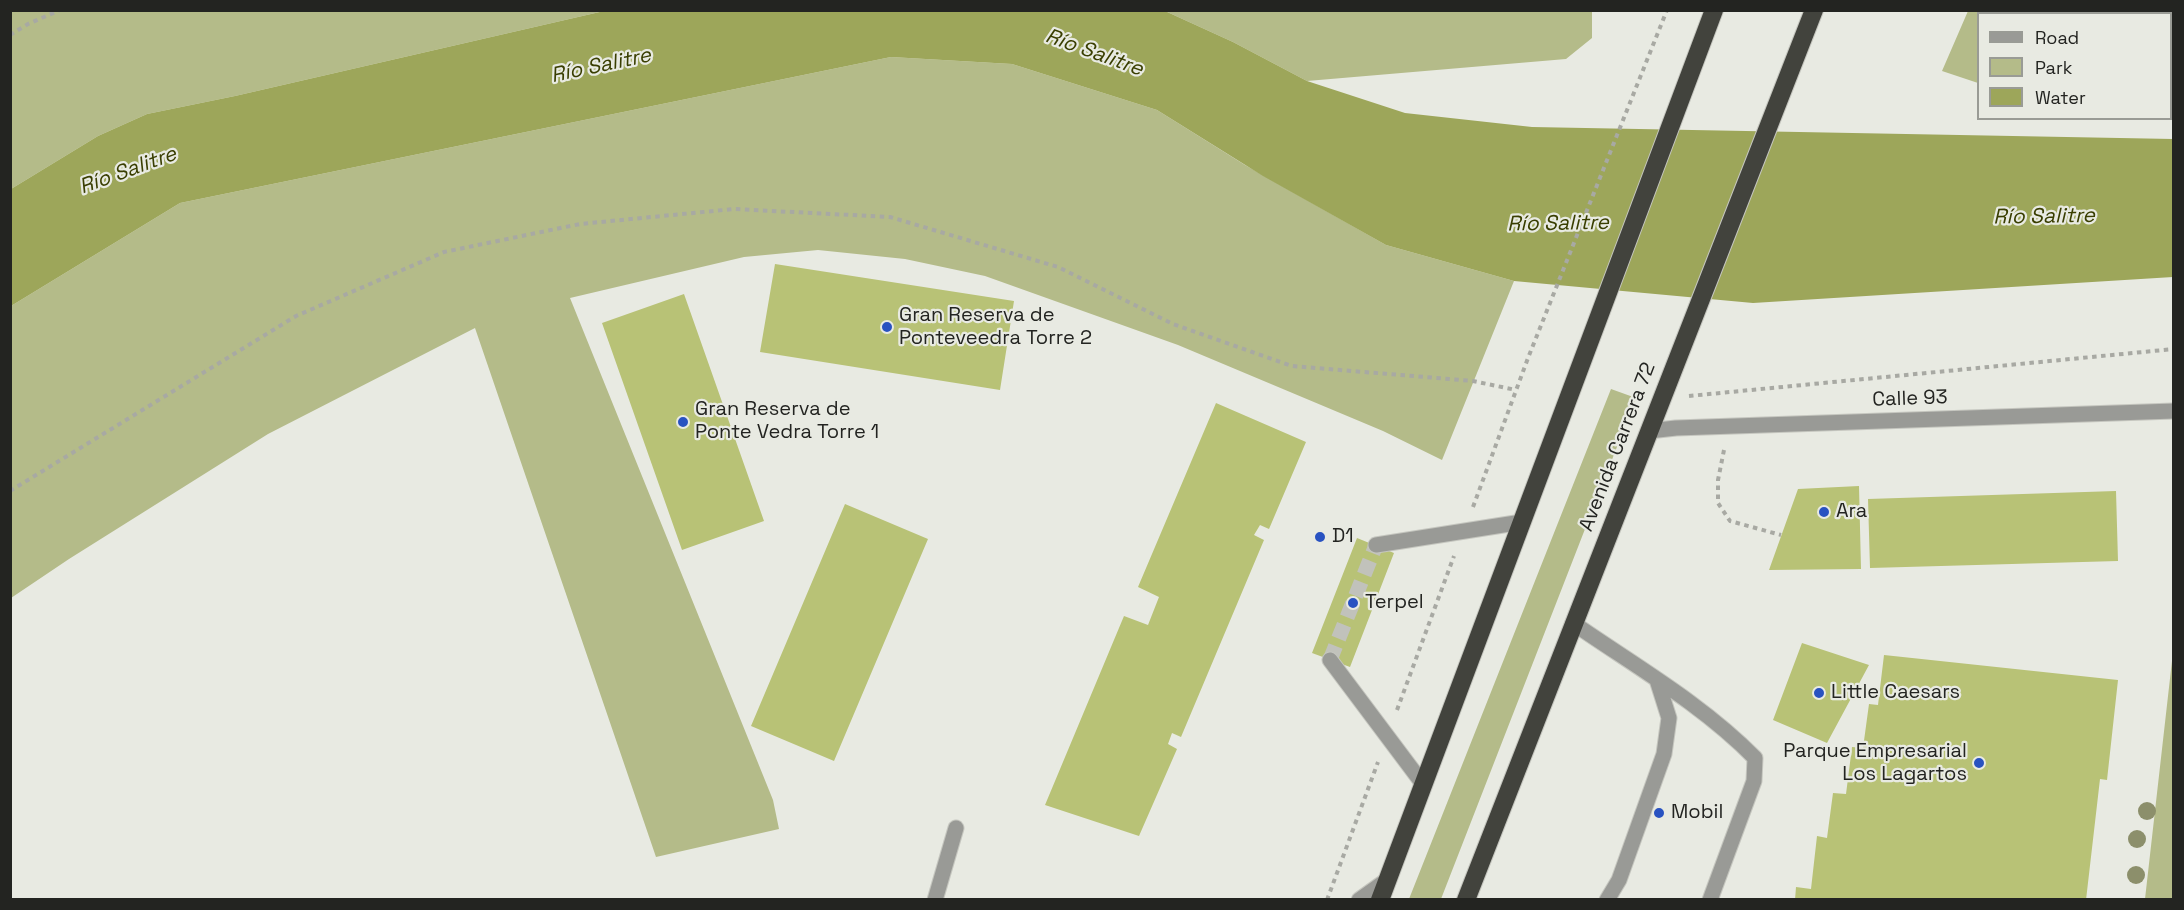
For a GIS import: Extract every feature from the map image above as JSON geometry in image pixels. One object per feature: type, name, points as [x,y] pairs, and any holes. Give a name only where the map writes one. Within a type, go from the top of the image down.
[{"type":"highway","points":[[1380,900],[1714,10]]},
{"type":"highway","name":"Avenida Carrera 72","points":[[1466,900],[1814,10]]},
{"type":"street","name":"Calle 93","points":[[1649,431],[1676,428],[2174,411]]},
{"type":"street","points":[[1376,545],[1522,522]]},
{"type":"street","points":[[1573,623],[1657,680],[1734,737],[1755,758],[1754,781],[1710,900]]},
{"type":"street","points":[[1330,660],[1423,784]]},
{"type":"street","points":[[1607,900],[1619,880],[1664,754],[1669,718],[1657,680]]},
{"type":"street","points":[[935,900],[956,828]]},
{"type":"street","points":[[1359,900],[1388,880]]},
{"type":"path","points":[[10,35],[60,10]]},
{"type":"path","points":[[1327,900],[1528,358],[1667,10]]},
{"type":"path","points":[[10,491],[296,316],[444,252],[580,224],[734,209],[890,217],[1058,267],[1173,324],[1292,366],[1473,381],[1516,390]]},
{"type":"path","points":[[1689,396],[2174,349]]},
{"type":"path","points":[[1724,452],[1718,480],[1718,503],[1730,521],[1781,535]]},
{"type":"green space","points":[[11,11],[604,11],[147,114],[98,136],[11,189]]},
{"type":"green space","points":[[1165,11],[1592,11],[1592,38],[1566,59],[1307,81],[1233,42]]},
{"type":"green space","points":[[1968,11],[2173,11],[2173,96],[2172,12],[1977,12],[1977,83],[1942,71]]},
{"type":"green space","points":[[891,57],[1012,64],[1157,110],[1245,165],[1386,245],[1514,281],[1442,460],[1383,431],[1178,345],[985,276],[905,259],[818,250],[744,257],[570,298],[773,800],[779,829],[656,857],[475,328],[268,434],[11,598],[11,306],[180,203]]},
{"type":"green space","points":[[1611,389],[1636,398],[1441,899],[1409,899]]},
{"type":"green space","points":[[2173,652],[2173,899],[2145,899]]},
{"type":"water","name":"Río Salitre","points":[[604,11],[1165,11],[1233,42],[1307,81],[1405,113],[1532,127],[2173,139],[2173,277],[1753,303],[1514,281],[1386,245],[1263,176],[1157,110],[1012,64],[891,57],[180,203],[11,306],[11,189],[98,136],[147,114]]},
{"type":"building","name":"Gran Reserva de Ponteveedra Torre 2","points":[[775,264],[1014,301],[1000,390],[760,352]]},
{"type":"building","name":"Gran Reserva de Ponte Vedra Torre 1","points":[[684,294],[764,521],[682,550],[602,323]]},
{"type":"building","points":[[1216,403],[1306,442],[1269,529],[1260,525],[1254,535],[1264,540],[1181,737],[1172,733],[1168,744],[1177,749],[1139,836],[1045,805],[1124,616],[1148,625],[1159,597],[1138,587]]},
{"type":"building","name":"Ara","points":[[1859,486],[1861,569],[1769,570],[1798,489]]},
{"type":"building","points":[[2116,491],[2118,561],[1870,568],[1868,499]]},
{"type":"building","points":[[845,504],[928,539],[834,761],[751,726]]},
{"type":"building","name":"Terpel","points":[[1357,538],[1394,553],[1350,667],[1312,653]]},
{"type":"building","name":"Little Caesars","points":[[1802,643],[1869,665],[1827,743],[1773,720]]},
{"type":"building","name":"Parque Empresarial Los Lagartos","points":[[1884,655],[2118,680],[2107,780],[2100,779],[2086,900],[1795,900],[1796,887],[1811,889],[1817,836],[1827,838],[1833,793],[1846,794],[1852,747],[1863,748],[1869,704],[1878,705]]},
{"type":"tunnel","points":[[1330,660],[1376,545]]},
{"type":"place","name":"Gran Reserva de Ponteveedra Torre 2","points":[[887,327]]},
{"type":"place","name":"Gran Reserva de Ponte Vedra Torre 1","points":[[683,422]]},
{"type":"place","name":"Ara","points":[[1824,512]]},
{"type":"place","name":"D1","points":[[1320,537]]},
{"type":"place","name":"Terpel","points":[[1353,603]]},
{"type":"place","name":"Little Caesars","points":[[1819,693]]},
{"type":"place","name":"Parque Empresarial Los Lagartos","points":[[1979,763]]},
{"type":"place","name":"Mobil","points":[[1659,813]]}]
